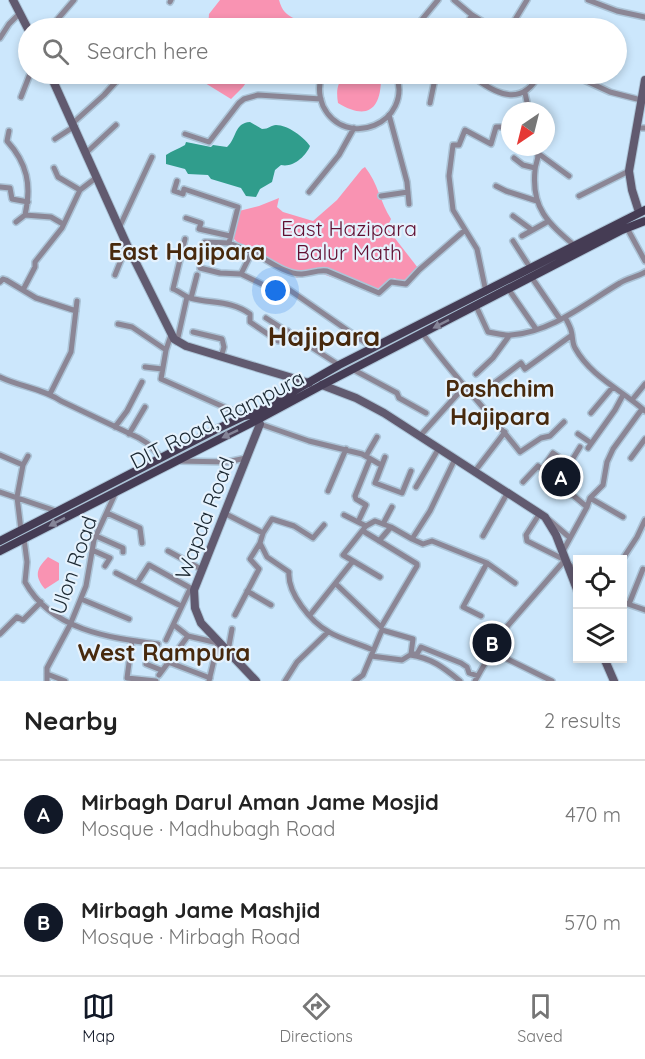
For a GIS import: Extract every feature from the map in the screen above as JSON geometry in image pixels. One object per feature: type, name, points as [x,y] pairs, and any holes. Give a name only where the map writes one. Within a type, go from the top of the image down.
[{"type":"main road","points":[[643,211],[644,222]]},
{"type":"main road","name":"DIT Road, Rampura","points":[[0,541],[18,537],[117,491],[354,370],[508,290],[575,246],[643,211]]},
{"type":"main road","name":"DIT Road, Rampura","points":[[0,551],[56,511],[244,416],[257,419],[339,365],[486,292],[644,222]]},
{"type":"street","points":[[13,0],[22,18]]},
{"type":"street","points":[[59,18],[74,0]]},
{"type":"street","points":[[423,18],[438,0]]},
{"type":"street","points":[[516,18],[527,0]]},
{"type":"street","points":[[588,0],[617,11],[645,17]]},
{"type":"street","points":[[458,1],[477,18]]},
{"type":"street","points":[[0,38],[20,13]]},
{"type":"street","points":[[643,211],[635,180],[635,169],[643,128],[645,80]]},
{"type":"street","points":[[21,97],[26,84]]},
{"type":"street","points":[[55,84],[119,228],[171,335],[177,342],[309,383]]},
{"type":"street","points":[[55,139],[74,125],[114,84]]},
{"type":"street","points":[[320,84],[321,99],[330,116],[345,126],[354,128],[373,126],[389,115],[398,99],[398,84]]},
{"type":"street","points":[[430,103],[434,84]]},
{"type":"street","points":[[483,84],[499,93],[513,94],[525,93],[533,84]]},
{"type":"street","points":[[593,84],[643,103]]},
{"type":"street","points":[[525,93],[527,102]]},
{"type":"street","points":[[185,134],[209,142],[239,103],[258,95],[321,99]]},
{"type":"street","points":[[643,103],[629,171],[632,190],[643,211]]},
{"type":"street","points":[[389,115],[401,154],[409,204]]},
{"type":"street","points":[[86,153],[116,125]]},
{"type":"street","points":[[486,292],[477,249],[453,210],[449,176],[453,146],[459,145],[465,130],[491,144],[496,127],[501,127]]},
{"type":"street","points":[[309,192],[339,155],[354,128]]},
{"type":"street","points":[[9,131],[7,141],[18,154],[26,171],[28,202],[25,215],[16,222]]},
{"type":"street","points":[[539,156],[535,168],[537,201],[547,222],[575,246]]},
{"type":"street","points":[[545,156],[568,176]]},
{"type":"street","points":[[119,228],[152,157]]},
{"type":"street","points":[[514,158],[523,165],[535,168]]},
{"type":"street","points":[[54,168],[58,177],[80,190]]},
{"type":"street","points":[[579,196],[629,171]]},
{"type":"street","points":[[23,290],[35,262],[63,224],[80,190],[97,177]]},
{"type":"street","points":[[177,181],[174,190],[176,192],[183,194],[184,189],[238,207],[228,243]]},
{"type":"street","points":[[496,186],[537,201]]},
{"type":"street","points":[[0,187],[10,188],[12,198],[28,202]]},
{"type":"street","points":[[381,196],[408,192]]},
{"type":"street","points":[[25,215],[51,217],[63,224]]},
{"type":"street","points":[[513,216],[532,230]]},
{"type":"street","points":[[186,218],[201,223],[200,229],[230,236]]},
{"type":"street","points":[[522,236],[547,222]]},
{"type":"street","points":[[627,228],[645,261]]},
{"type":"street","points":[[205,242],[228,243],[296,273],[318,270],[327,272],[379,293],[391,282],[406,284],[465,230]]},
{"type":"street","points":[[185,239],[173,288],[189,298],[222,302],[243,309],[250,314],[250,322],[278,341],[288,331]]},
{"type":"street","points":[[355,681],[363,675],[380,631],[384,630],[414,639],[411,654],[417,654],[421,647],[453,658],[467,667],[469,673],[476,679],[504,630],[564,556],[570,537],[590,498],[603,485],[607,462],[613,448],[644,410],[612,388],[574,347],[572,335],[563,318],[531,273],[513,241]]},
{"type":"street","points":[[115,274],[127,245]]},
{"type":"street","points":[[241,274],[252,252]]},
{"type":"street","points":[[200,268],[220,273],[241,274],[272,289],[278,282],[373,348]]},
{"type":"street","points":[[476,306],[488,332],[509,336],[536,329],[563,318],[623,281],[636,278],[645,272]]},
{"type":"street","points":[[177,342],[197,275]]},
{"type":"street","points":[[0,282],[3,279],[6,280],[36,298],[76,311]]},
{"type":"street","points":[[508,290],[536,329]]},
{"type":"street","points":[[50,394],[70,352],[76,301]]},
{"type":"street","points":[[266,318],[339,365]]},
{"type":"street","points":[[118,324],[132,327],[166,350]]},
{"type":"street","points":[[193,332],[222,339],[224,347],[221,357]]},
{"type":"street","points":[[423,334],[464,387],[475,396],[520,452],[541,438],[550,436],[564,422]]},
{"type":"street","points":[[171,335],[161,380],[244,416]]},
{"type":"street","points":[[475,396],[521,363],[525,369],[572,335]]},
{"type":"street","points":[[476,374],[493,358],[509,336]]},
{"type":"street","points":[[145,367],[162,369]]},
{"type":"street","points":[[354,370],[397,393],[399,398],[426,413]]},
{"type":"street","points":[[0,377],[12,384],[29,386],[50,394],[147,443],[161,457]]},
{"type":"street","points":[[116,427],[142,382]]},
{"type":"street","points":[[632,400],[645,384]]},
{"type":"street","points":[[322,385],[365,402],[543,515],[570,537]]},
{"type":"street","points":[[420,436],[464,387]]},
{"type":"street","points":[[591,414],[612,388]]},
{"type":"street","points":[[578,434],[590,446],[623,395]]},
{"type":"street","points":[[129,434],[146,406]]},
{"type":"street","points":[[257,419],[309,441],[346,449],[368,457],[381,465]]},
{"type":"street","name":"Wapda Road","points":[[256,681],[201,623],[195,608],[194,590],[246,458],[257,419]]},
{"type":"street","points":[[475,471],[505,432]]},
{"type":"street","points":[[358,522],[366,505],[355,496],[377,437]]},
{"type":"street","points":[[631,458],[645,439]]},
{"type":"street","points":[[564,473],[580,447]]},
{"type":"street","points":[[416,488],[439,448]]},
{"type":"street","points":[[328,491],[346,449]]},
{"type":"street","points":[[542,469],[554,453],[569,464]]},
{"type":"street","points":[[0,454],[23,465]]},
{"type":"street","points":[[28,456],[23,465],[17,497],[18,537],[27,562],[24,582],[57,617],[70,625],[132,641],[158,644]]},
{"type":"street","points":[[385,457],[375,483],[402,493],[411,471]]},
{"type":"street","points":[[174,461],[227,462],[246,458]]},
{"type":"street","points":[[412,539],[430,511],[455,459]]},
{"type":"street","points":[[523,482],[538,466],[587,507]]},
{"type":"street","points":[[571,495],[573,482]]},
{"type":"street","name":"Ulon Road","points":[[47,681],[47,668],[81,599],[96,536],[117,491]]},
{"type":"street","points":[[0,492],[56,511]]},
{"type":"street","points":[[483,536],[508,492]]},
{"type":"street","points":[[590,498],[623,517]]},
{"type":"street","points":[[383,524],[392,507]]},
{"type":"street","points":[[107,513],[140,528],[142,543]]},
{"type":"street","points":[[225,513],[263,535]]},
{"type":"street","points":[[336,584],[382,626],[418,564],[379,541],[358,522],[344,515]]},
{"type":"street","points":[[543,515],[573,579]]},
{"type":"street","points":[[543,515],[526,535],[526,539],[543,550],[564,556],[573,568]]},
{"type":"street","points":[[235,615],[259,569],[250,559],[272,519],[294,526],[313,538],[324,525]]},
{"type":"street","points":[[625,555],[645,520]]},
{"type":"street","points":[[380,577],[343,555],[365,528],[375,521],[423,544],[432,541],[487,562],[515,582]]},
{"type":"street","points":[[379,541],[391,527]]},
{"type":"street","points":[[96,536],[123,548],[123,552]]},
{"type":"street","points":[[637,537],[645,541]]},
{"type":"street","points":[[260,543],[267,557],[290,572],[289,583],[302,606],[328,632],[372,653],[402,660],[410,655],[435,662],[460,681]]},
{"type":"street","points":[[92,550],[110,558],[105,567]]},
{"type":"street","points":[[168,551],[201,569]]},
{"type":"street","points":[[310,615],[353,561]]},
{"type":"street","points":[[481,616],[463,607],[487,562]]},
{"type":"street","points":[[138,582],[149,565],[194,590]]},
{"type":"street","points":[[627,601],[643,569]]},
{"type":"street","points":[[116,573],[138,582],[181,606]]},
{"type":"street","points":[[166,640],[189,591],[194,590]]},
{"type":"street","points":[[247,591],[271,605]]},
{"type":"street","points":[[81,599],[129,619]]},
{"type":"street","points":[[0,634],[17,617],[23,620],[41,602]]},
{"type":"street","points":[[627,603],[645,610]]},
{"type":"street","points":[[168,662],[210,679],[218,643],[189,636],[174,625]]},
{"type":"street","points":[[228,651],[232,629]]},
{"type":"street","points":[[285,681],[297,662],[328,632]]},
{"type":"street","points":[[132,641],[127,678],[159,675],[189,636]]},
{"type":"street","points":[[492,651],[552,681]]},
{"type":"street","points":[[606,663],[614,681]]},
{"type":"street","points":[[146,664],[159,675]]},
{"type":"street","points":[[47,674],[65,681]]},
{"type":"green space","points":[[220,0],[279,0],[285,12],[294,18],[209,18],[209,14]]},
{"type":"green space","points":[[207,84],[245,84],[231,99]]},
{"type":"green space","points":[[339,84],[380,84],[375,105],[364,111],[357,111],[338,103]]},
{"type":"green space","name":"East Hazipara Balur Math","points":[[365,167],[391,219],[387,228],[418,268],[403,282],[394,278],[374,292],[314,271],[297,278],[243,248],[230,235],[239,211],[279,198],[277,207],[283,212],[313,221],[337,200]]},
{"type":"green space","points":[[48,557],[59,563],[59,580],[45,589],[39,580],[38,573]]},
{"type":"shaded area","points":[[250,122],[262,129],[276,125],[286,127],[300,135],[310,146],[298,160],[290,165],[281,165],[275,170],[272,182],[260,189],[256,197],[246,196],[241,188],[211,179],[208,175],[188,174],[185,169],[166,164],[166,155],[185,145],[186,142],[211,147],[213,145],[227,147],[238,128]]},
{"type":"place","name":"Mirbagh Darul Aman Jame Mosjid","points":[[561,477]]},
{"type":"place","name":"Mirbagh Jame Mashjid","points":[[492,643]]},
{"type":"district","name":"East Hajipara","points":[[187,251]]},
{"type":"district","name":"Hajipara","points":[[324,336]]},
{"type":"district","name":"Pashchim Hajipara","points":[[500,402]]},
{"type":"district","name":"West Rampura","points":[[164,652]]}]
